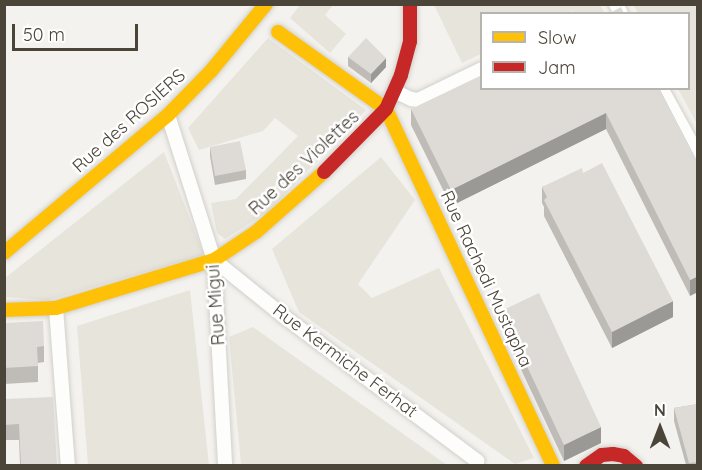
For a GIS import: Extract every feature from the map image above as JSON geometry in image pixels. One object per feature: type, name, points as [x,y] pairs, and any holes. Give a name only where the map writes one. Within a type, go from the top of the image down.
[{"type":"main road","name":"Rue des ROSIERS","points":[[4,253],[168,115],[211,71],[266,4]]},
{"type":"main road","name":"Rue des Violettes","points":[[4,310],[56,308],[214,260],[256,232],[313,184],[386,109],[402,75],[410,41],[410,4]]},
{"type":"main road","points":[[278,32],[386,109]]},
{"type":"main road","name":"Rue Rachedi Mustapha","points":[[386,109],[553,465]]},
{"type":"main road","points":[[585,465],[602,455],[613,454],[624,456],[636,465]]},
{"type":"street","points":[[394,91],[418,100],[480,70]]},
{"type":"street","points":[[662,90],[698,155]]},
{"type":"street","name":"Rue Migui","points":[[168,115],[214,260],[225,465]]},
{"type":"street","name":"Rue Kermiche Ferhat","points":[[214,260],[286,318],[477,463]]},
{"type":"street","points":[[56,308],[68,465]]},
{"type":"shaded area","points":[[300,5],[333,5],[325,15],[346,34],[330,53],[290,18]]},
{"type":"shaded area","points":[[434,5],[600,5],[604,12],[480,12],[480,54],[462,63]]},
{"type":"shaded area","points":[[633,5],[697,5],[697,124],[679,90],[690,90],[690,12],[637,12]]},
{"type":"shaded area","points":[[268,38],[366,110],[269,211],[225,239],[217,233],[211,203],[236,199],[298,136],[275,118],[263,131],[199,150],[188,128]]},
{"type":"shaded area","points":[[164,152],[204,255],[48,300],[5,297],[5,278]]},
{"type":"shaded area","points":[[381,157],[415,200],[358,284],[372,298],[439,268],[534,458],[515,464],[299,312],[272,249]]},
{"type":"shaded area","points":[[190,290],[209,465],[88,465],[77,326]]},
{"type":"shaded area","points":[[253,327],[447,465],[241,465],[229,337]]},
{"type":"building","points":[[621,7],[623,12],[612,12]]},
{"type":"building","points":[[366,38],[386,58],[371,74],[348,57]]},
{"type":"building","points":[[480,76],[480,90],[660,90],[698,163],[698,276],[690,280],[606,113],[451,190],[411,109]]},
{"type":"building","points":[[240,141],[246,170],[215,176],[210,147]]},
{"type":"building","points":[[602,163],[673,301],[612,332],[544,200],[547,197],[542,187],[582,168],[583,173]]},
{"type":"building","points":[[539,293],[601,427],[564,445],[501,311]]},
{"type":"building","points":[[43,321],[44,346],[37,347],[38,366],[4,368],[4,323]]},
{"type":"building","points":[[53,397],[57,465],[21,465],[19,424],[4,425],[4,399]]},
{"type":"building","points":[[698,404],[698,462],[689,463],[674,408]]},
{"type":"traffic: slow","points":[[4,253],[168,115],[211,71],[266,4]]},
{"type":"traffic: slow","points":[[278,32],[386,109],[553,466]]},
{"type":"traffic: slow","points":[[4,310],[56,308],[214,260],[256,232],[324,172]]},
{"type":"traffic: jam","points":[[324,172],[386,109],[401,75],[410,41],[410,4]]},
{"type":"traffic: jam","points":[[586,466],[602,455],[613,454],[624,456],[636,466]]}]
